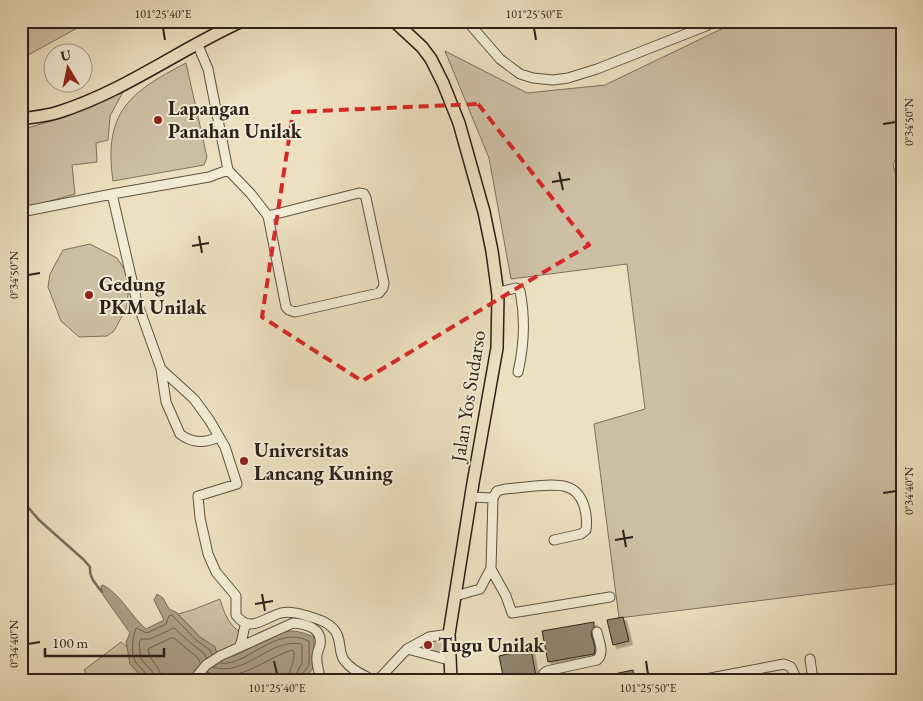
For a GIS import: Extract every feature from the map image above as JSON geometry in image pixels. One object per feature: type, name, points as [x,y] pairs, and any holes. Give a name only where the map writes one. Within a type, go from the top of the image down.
[{"type":"main road","points":[[21,120],[58,113],[96,98],[147,73],[197,43],[242,21]]},
{"type":"main road","name":"Jalan Yos Sudarso","points":[[394,21],[416,41],[431,59],[459,123],[484,212],[498,292],[498,348],[449,634],[451,680]]},
{"type":"street","points":[[467,21],[500,59],[520,74],[533,78],[553,80],[568,78],[597,69],[706,26],[714,21]]},
{"type":"street","points":[[197,43],[208,69],[228,170],[268,216],[286,307],[295,312],[381,292],[384,283],[364,194],[359,193],[332,199],[268,216]]},
{"type":"street","points":[[21,212],[112,194],[209,178],[228,170]]},
{"type":"street","points":[[112,194],[138,302],[161,369],[166,402],[180,434],[195,441],[208,442],[219,436]]},
{"type":"street","points":[[498,292],[516,288],[520,291],[523,320],[522,349],[518,372]]},
{"type":"street","points":[[161,369],[194,399],[219,436],[225,447],[238,484],[198,496],[200,518],[208,554],[216,572],[236,596],[236,615],[246,624],[252,625],[288,612],[324,622],[338,636],[344,660],[352,668],[373,680]]},
{"type":"street","points":[[456,596],[480,589],[491,569],[493,498],[497,491],[566,486],[578,494],[584,505],[586,530],[581,534],[554,540]]},
{"type":"street","points":[[471,497],[493,498]]},
{"type":"street","points":[[491,569],[506,596],[512,613],[610,598]]},
{"type":"street","points":[[239,647],[244,639],[243,631],[246,624]]},
{"type":"street","points":[[194,680],[206,665],[220,656],[287,624],[302,624],[317,630],[320,635],[320,644],[316,658],[321,680]]},
{"type":"street","points":[[541,680],[547,671],[600,658],[601,649],[596,632]]},
{"type":"street","points":[[378,680],[407,649],[429,637],[449,634]]},
{"type":"street","points":[[407,649],[449,660]]},
{"type":"street","points":[[810,659],[813,680]]},
{"type":"street","points":[[700,680],[784,664],[791,667],[797,680]]},
{"type":"highlighted area","points":[[478,104],[589,245],[362,381],[262,317],[293,112]]},
{"type":"shaded area","points":[[21,21],[90,21],[52,42],[42,42],[42,47],[21,59]]},
{"type":"shaded area","points":[[738,21],[902,21],[902,148],[893,164],[902,201],[902,583],[619,618],[594,424],[645,409],[627,264],[511,279],[489,158],[445,51],[527,93],[605,85]]},
{"type":"shaded area","name":"Lapangan Panahan Unilak","points":[[186,63],[207,157],[204,165],[113,181],[112,138],[117,121],[125,107],[150,84]]},
{"type":"shaded area","points":[[124,90],[110,116],[108,140],[96,143],[97,162],[72,165],[75,194],[21,209],[21,130],[68,116]]},
{"type":"shaded area","name":"Gedung PKM Unilak","points":[[90,244],[117,258],[126,272],[129,284],[127,307],[114,331],[107,336],[79,337],[61,321],[48,287],[50,274],[63,250]]},
{"type":"shaded area","points":[[220,599],[227,618],[241,633],[241,642],[217,655],[215,647],[200,637],[178,614]]},
{"type":"shaded area","points":[[441,638],[443,640],[443,654],[418,648],[419,645]]},
{"type":"shaded area","points":[[121,642],[128,648],[130,664],[145,680],[89,680],[84,670]]},
{"type":"water","points":[[103,585],[121,600],[146,629],[164,620],[154,600],[157,594],[163,598],[169,609],[176,612],[200,637],[215,647],[218,657],[226,658],[234,655],[283,632],[294,631],[309,635],[314,637],[314,667],[308,675],[308,680],[145,680],[130,664],[126,642],[130,633],[103,595],[101,586]]},
{"type":"building","points":[[623,617],[629,641],[613,645],[607,620]]},
{"type":"building","points":[[594,622],[591,633],[595,648],[594,654],[548,662],[542,631]]},
{"type":"building","points":[[531,649],[536,676],[535,680],[504,680],[499,656]]},
{"type":"building","points":[[633,670],[635,680],[600,680],[600,677]]},
{"type":"waterway","points":[[21,499],[39,520],[84,560],[90,567],[93,581],[102,592]]},
{"type":"place","name":"Lapangan Panahan Unilak","points":[[158,120]]},
{"type":"place","name":"Gedung PKM Unilak","points":[[89,295]]},
{"type":"place","name":"Universitas Lancang Kuning","points":[[244,461]]},
{"type":"place","name":"Tugu Unilak","points":[[428,645]]}]
